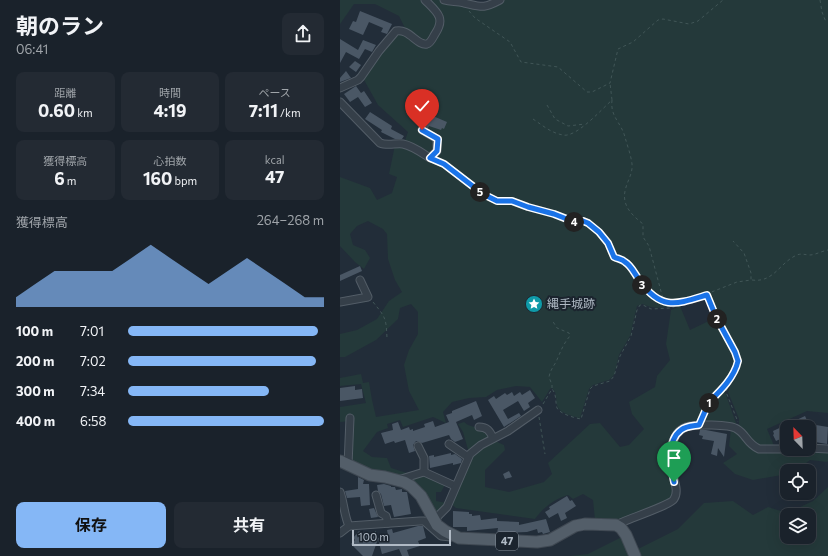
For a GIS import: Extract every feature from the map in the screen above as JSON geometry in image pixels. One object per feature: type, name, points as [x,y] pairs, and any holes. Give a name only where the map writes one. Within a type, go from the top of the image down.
[{"type":"main road","name":"47","points":[[344,463],[370,475],[404,482],[421,496],[434,520],[445,531],[459,538],[537,542],[550,540],[575,526],[584,524],[616,524]]},
{"type":"main road","points":[[616,524],[626,535],[635,556]]},
{"type":"street","points":[[340,88],[358,80],[361,77],[379,51],[396,31],[403,31],[422,43],[426,44],[430,42],[440,27],[440,22],[436,12],[425,0]]},
{"type":"street","points":[[444,0],[456,2],[460,1],[483,7],[500,0]]},
{"type":"street","points":[[340,102],[380,143],[406,145],[430,158],[437,151],[438,139],[422,130]]},
{"type":"street","points":[[340,302],[368,297],[360,280]]},
{"type":"street","points":[[434,520],[446,507],[468,457],[476,448],[508,431],[538,410]]},
{"type":"street","points":[[344,463],[350,418]]},
{"type":"street","points":[[616,524],[673,502],[676,497],[676,491],[671,468],[672,444],[675,436],[680,430],[699,425],[737,428],[753,447],[759,449],[780,450]]},
{"type":"street","points":[[479,427],[485,427],[490,431],[493,438]]},
{"type":"street","points":[[449,444],[468,457]]},
{"type":"street","points":[[418,446],[424,458],[424,472]]},
{"type":"street","points":[[816,448],[828,449]]},
{"type":"street","points":[[398,480],[424,472],[455,486]]},
{"type":"street","points":[[340,492],[344,504],[345,516],[349,526]]},
{"type":"street","points":[[376,495],[381,513],[386,516],[388,522]]},
{"type":"street","points":[[340,534],[349,526],[388,522],[424,521],[441,536],[459,538]]},
{"type":"path","points":[[663,300],[649,246],[643,237],[643,224],[633,216],[625,203],[625,190],[630,177],[632,164],[624,134],[612,113],[610,83],[618,49],[633,42],[658,20],[663,19],[689,24],[698,21],[724,0]]},
{"type":"path","points":[[820,0],[822,12],[826,22]]},
{"type":"path","points":[[460,1],[475,18],[510,42],[521,62],[558,67],[587,92],[592,92],[610,83]]},
{"type":"path","points":[[533,119],[549,130],[564,135],[574,133],[612,100]]},
{"type":"path","points":[[547,105],[555,119],[568,126],[585,124]]},
{"type":"path","points":[[430,158],[444,164],[483,194],[497,201],[512,201],[572,221],[583,221],[588,223],[599,232],[608,243],[614,257],[626,262],[650,294],[655,298],[668,303],[707,295],[737,282],[767,279],[796,255],[803,253],[810,255],[828,250]]},
{"type":"path","points":[[733,241],[744,253],[751,273],[751,280]]},
{"type":"path","points":[[699,425],[706,409],[705,406],[719,393],[738,364],[738,358],[716,317],[707,295]]},
{"type":"path","points":[[368,297],[382,313],[386,321],[387,338]]},
{"type":"path","points":[[552,320],[557,328],[569,333],[570,336],[561,349],[549,377],[557,407],[560,411],[581,419],[590,389],[593,386],[610,381],[614,376],[620,356],[631,336],[638,307],[643,305],[651,309],[671,308],[688,300]]},
{"type":"path","points":[[733,373],[726,392],[738,420],[737,428]]},
{"type":"path","points":[[545,454],[538,410],[552,389]]},
{"type":"green space","points":[[340,0],[421,0],[435,15],[438,22],[428,41],[423,41],[406,30],[399,16],[375,4],[354,4],[340,24]]},
{"type":"green space","points":[[428,0],[494,6],[505,0],[828,0],[828,413],[807,411],[787,420],[780,420],[780,423],[767,429],[775,448],[759,447],[739,427],[739,419],[728,392],[740,360],[717,316],[708,293],[688,300],[668,302],[656,296],[644,284],[627,261],[615,256],[609,242],[600,231],[589,222],[584,220],[572,220],[554,212],[528,206],[513,200],[497,200],[475,187],[445,163],[404,143],[408,132],[378,105],[363,78],[371,65],[399,32],[425,46],[442,28]]},
{"type":"green space","points":[[395,145],[403,146],[443,165],[473,189],[496,202],[512,203],[527,209],[553,215],[571,223],[588,224],[607,243],[613,258],[624,263],[632,270],[642,287],[650,296],[666,303],[679,304],[661,308],[643,304],[637,306],[630,336],[619,355],[614,375],[609,380],[593,385],[589,389],[580,418],[566,414],[559,409],[554,390],[552,388],[542,402],[530,387],[516,386],[497,390],[486,397],[469,398],[452,402],[443,412],[446,423],[433,417],[403,427],[400,420],[387,424],[388,428],[377,432],[363,451],[372,457],[387,458],[391,468],[410,474],[400,478],[371,471],[352,464],[352,421],[340,422],[340,407],[366,403],[361,384],[340,386],[340,378],[361,374],[363,383],[369,382],[376,417],[419,410],[409,391],[404,365],[409,350],[418,334],[418,312],[411,304],[400,308],[398,319],[376,340],[345,357],[340,357],[340,334],[357,330],[377,319],[389,301],[402,292],[395,280],[388,259],[387,234],[383,229],[368,221],[357,226],[350,234],[353,245],[365,250],[370,258],[364,269],[340,246],[340,177],[370,188],[377,200],[392,193],[397,177],[389,174]]},
{"type":"green space","points":[[680,306],[690,330],[715,318],[734,353],[736,363],[725,392],[736,426],[699,423],[673,436],[674,491],[671,500],[618,520],[595,520],[593,500],[583,494],[573,499],[568,495],[554,501],[535,519],[456,508],[450,503],[469,458],[493,440],[504,445],[505,450],[485,470],[485,487],[509,492],[544,482],[552,474],[548,463],[590,424],[600,423],[620,447],[629,445],[644,429],[632,414],[629,402],[655,387],[657,376],[670,360],[666,344],[671,310]]},
{"type":"green space","points":[[464,422],[468,425],[487,431],[490,438],[469,453],[463,432],[458,424]]},
{"type":"green space","points":[[731,429],[736,430],[747,444],[780,449],[780,456],[816,456],[816,450],[828,451],[828,461],[810,460],[805,464],[780,464],[780,475],[753,480],[735,474],[723,463],[737,454],[729,446]]},
{"type":"green space","points":[[420,474],[446,483],[441,492],[436,492],[436,501],[447,503],[438,515],[406,478]]},
{"type":"green space","points":[[828,487],[828,556],[638,556],[636,550],[678,529],[704,503],[733,501],[753,515],[768,507],[780,511],[780,544],[816,544],[816,508],[798,508],[816,500],[816,498]]},
{"type":"green space","points":[[622,537],[631,556],[570,556],[588,554]]},
{"type":"building","points":[[360,11],[392,24],[387,34],[381,32],[383,28],[369,22],[363,35],[349,29],[353,21],[356,22]]},
{"type":"building","points":[[340,39],[358,50],[363,40],[376,45],[372,52],[365,49],[359,59],[346,52],[340,63]]},
{"type":"building","points":[[355,61],[361,65],[356,72],[349,67]]},
{"type":"building","points":[[346,71],[351,78],[340,82],[340,78]]},
{"type":"building","points":[[356,86],[361,93],[364,91],[372,103],[365,107],[358,97],[350,102],[344,94]]},
{"type":"building","points":[[370,112],[392,126],[391,129],[404,136],[402,139],[395,139],[381,132],[382,130],[365,119]]},
{"type":"building","points":[[419,116],[431,121],[433,116],[447,122],[444,129],[442,128],[441,130],[429,126],[428,128],[416,123]]},
{"type":"building","points":[[360,266],[362,271],[340,281],[340,275]]},
{"type":"building","points":[[355,386],[355,390],[362,389],[363,398],[340,401],[340,388]]},
{"type":"building","points":[[530,390],[535,398],[528,403],[530,407],[524,411],[518,401],[503,410],[508,419],[519,413],[521,416],[504,427],[488,400],[494,396],[496,399],[505,393],[507,395],[512,392],[514,396],[520,392],[522,395]]},
{"type":"building","points":[[476,401],[482,416],[474,420],[472,415],[456,422],[463,439],[455,442],[449,435],[422,443],[416,441],[413,445],[415,451],[409,453],[405,440],[385,444],[381,433],[393,430],[392,424],[398,422],[401,430],[409,427],[410,430],[413,429],[413,431],[425,427],[424,424],[433,421],[435,427],[449,422],[446,415],[452,413],[452,411]]},
{"type":"building","points":[[805,416],[807,420],[796,420]]},
{"type":"building","points":[[816,425],[828,427],[827,444],[816,442]]},
{"type":"building","points":[[780,428],[780,439],[776,441],[773,431]]},
{"type":"building","points":[[700,430],[727,434],[724,457],[718,448],[717,456],[711,454],[714,441],[702,439],[703,436],[699,435]]},
{"type":"building","points":[[451,453],[451,455],[455,454],[462,459],[461,463],[453,465],[453,463],[430,468],[429,456],[434,455],[434,457]]},
{"type":"building","points":[[509,471],[512,477],[505,479],[503,474]]},
{"type":"building","points":[[358,477],[364,480],[363,484],[369,484],[370,505],[361,506],[360,497],[347,498],[345,491],[358,489]]},
{"type":"building","points":[[384,484],[395,487],[396,490],[402,489],[402,492],[407,492],[411,514],[394,517],[391,505],[384,506],[377,485]]},
{"type":"building","points":[[567,496],[576,506],[565,513],[567,518],[561,521],[558,513],[549,518],[545,512],[550,509],[549,507]]},
{"type":"building","points":[[374,508],[378,517],[371,518],[369,509]]},
{"type":"building","points":[[453,511],[469,512],[472,516],[480,515],[481,520],[497,518],[497,521],[519,522],[519,525],[546,519],[550,532],[543,534],[542,532],[538,533],[537,529],[527,532],[497,533],[498,528],[467,531],[467,527],[453,527]]},
{"type":"building","points":[[423,526],[426,538],[418,541],[420,546],[407,550],[409,556],[402,556],[399,549],[382,554],[378,539],[372,556],[363,556],[351,544],[355,540],[353,538],[359,531],[378,538],[388,535],[387,530],[392,529],[393,533]]},
{"type":"place","name":"縄手城跡","points":[[534,304]]},
{"type":"route","points":[[422,130],[438,139],[437,151],[430,158],[444,164],[483,194],[497,201],[512,201],[523,206],[558,215],[575,222],[583,221],[588,223],[599,232],[608,243],[614,257],[626,262],[650,294],[655,298],[668,303],[679,302],[707,295],[716,317],[735,352],[738,364],[719,393],[705,406],[706,409],[699,425],[680,430],[675,436],[671,453],[671,468],[674,482]]}]
